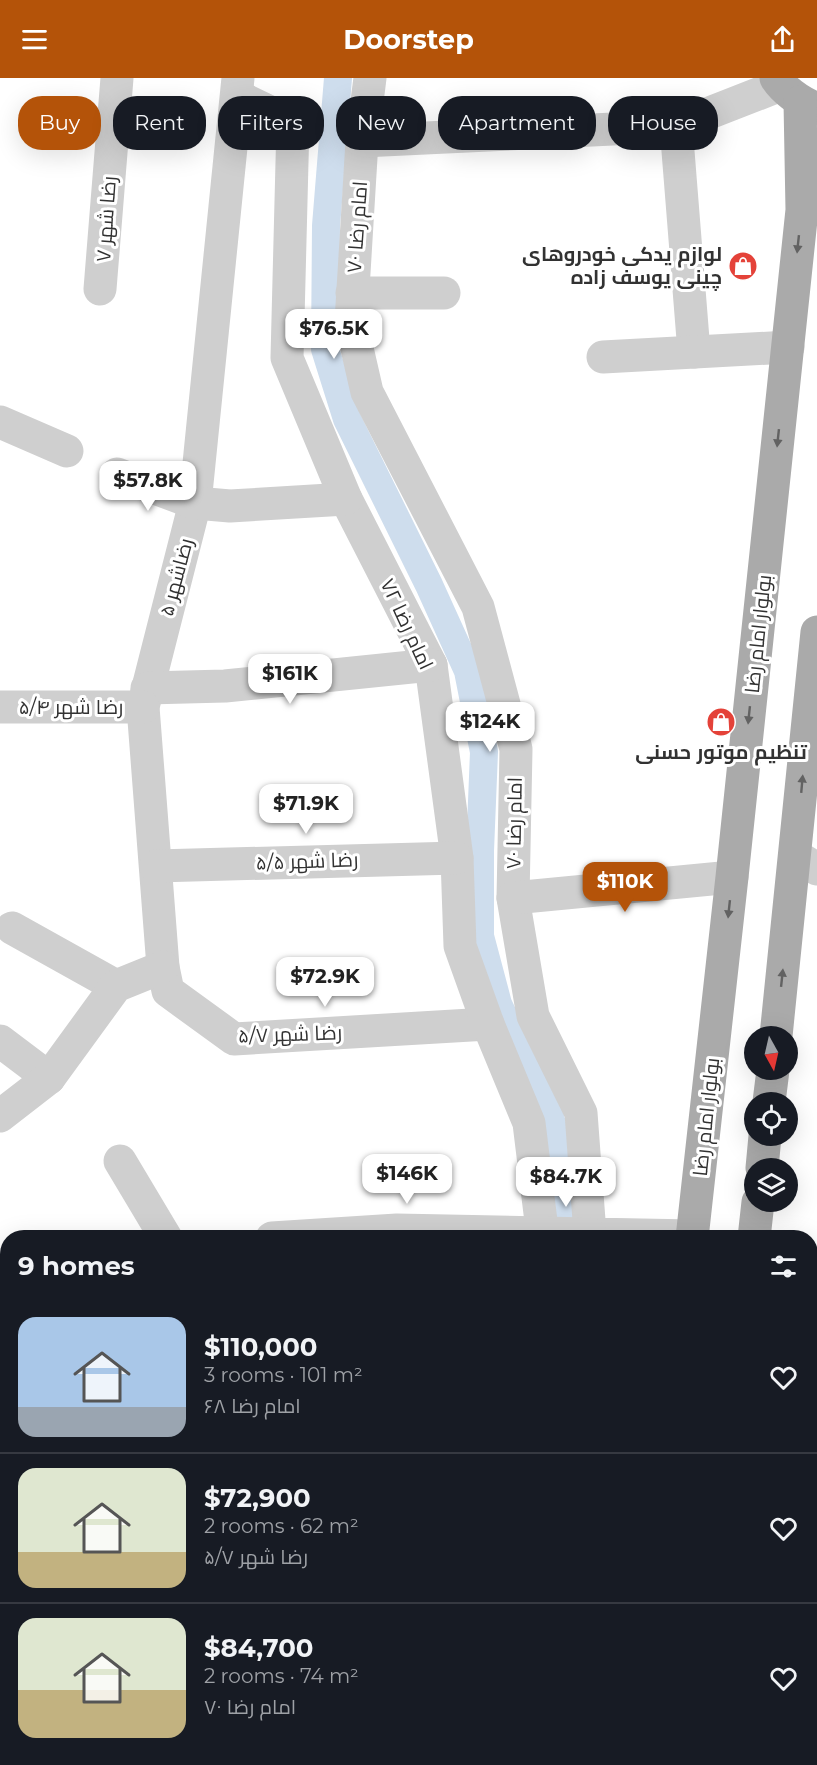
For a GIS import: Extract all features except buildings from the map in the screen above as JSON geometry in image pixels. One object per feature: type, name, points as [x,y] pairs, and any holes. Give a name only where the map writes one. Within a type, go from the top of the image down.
[{"type":"main road","name":"بولوار امام رضا","points":[[693,1230],[788,347],[809,209],[794,94]]},
{"type":"main road","points":[[778,1026],[806,862],[817,632]]},
{"type":"main road","points":[[755,1230],[757,1212]]},
{"type":"street","name":"رضا شهر ۷","points":[[100,289],[117,78]]},
{"type":"street","name":"امام رضا ۷۰","points":[[368,96],[370,78]]},
{"type":"street","name":"امام رضا ۷۲","points":[[238,87],[293,123],[287,358],[346,499],[430,665],[457,858],[460,946],[488,1024],[529,1123],[542,1230]]},
{"type":"street","name":"رضاشهر ۵","points":[[163,967],[145,698],[195,503],[238,87]]},
{"type":"street","points":[[718,115],[794,94]]},
{"type":"street","points":[[426,138],[608,129]]},
{"type":"street","name":"امام رضا ۷۰","points":[[361,150],[351,322],[367,392],[478,607],[516,749],[513,898],[532,1016],[581,1113],[590,1230]]},
{"type":"street","points":[[678,150],[694,352]]},
{"type":"street","points":[[352,293],[444,293]]},
{"type":"street","points":[[603,357],[788,347]]},
{"type":"street","points":[[0,422],[67,451]]},
{"type":"street","points":[[117,474],[195,503],[230,506],[346,499]]},
{"type":"street","name":"رضا شهر ۵/۴","points":[[0,707],[145,698],[225,686],[430,665]]},
{"type":"street","name":"رضا شهر ۵/۵","points":[[156,866],[457,858]]},
{"type":"street","points":[[513,898],[732,877]]},
{"type":"street","points":[[12,928],[116,986]]},
{"type":"street","points":[[0,1116],[49,1078],[116,986],[163,967]]},
{"type":"street","name":"رضا شهر ۵/۷","points":[[163,967],[168,991],[234,1040],[488,1024]]},
{"type":"street","points":[[0,1041],[49,1078]]},
{"type":"street","points":[[120,1161],[161,1230]]},
{"type":"waterway","points":[[338,78],[326,226],[325,349],[347,419],[429,585],[468,671],[484,752],[480,851],[480,936],[498,1004],[549,1113],[561,1157],[570,1230]]},
{"type":"place","name":"لوازم یدکی خودروهای چینی یوسف زاده","points":[[743,266]]},
{"type":"place","name":"تنظیم موتور حسنی","points":[[721,722]]}]
